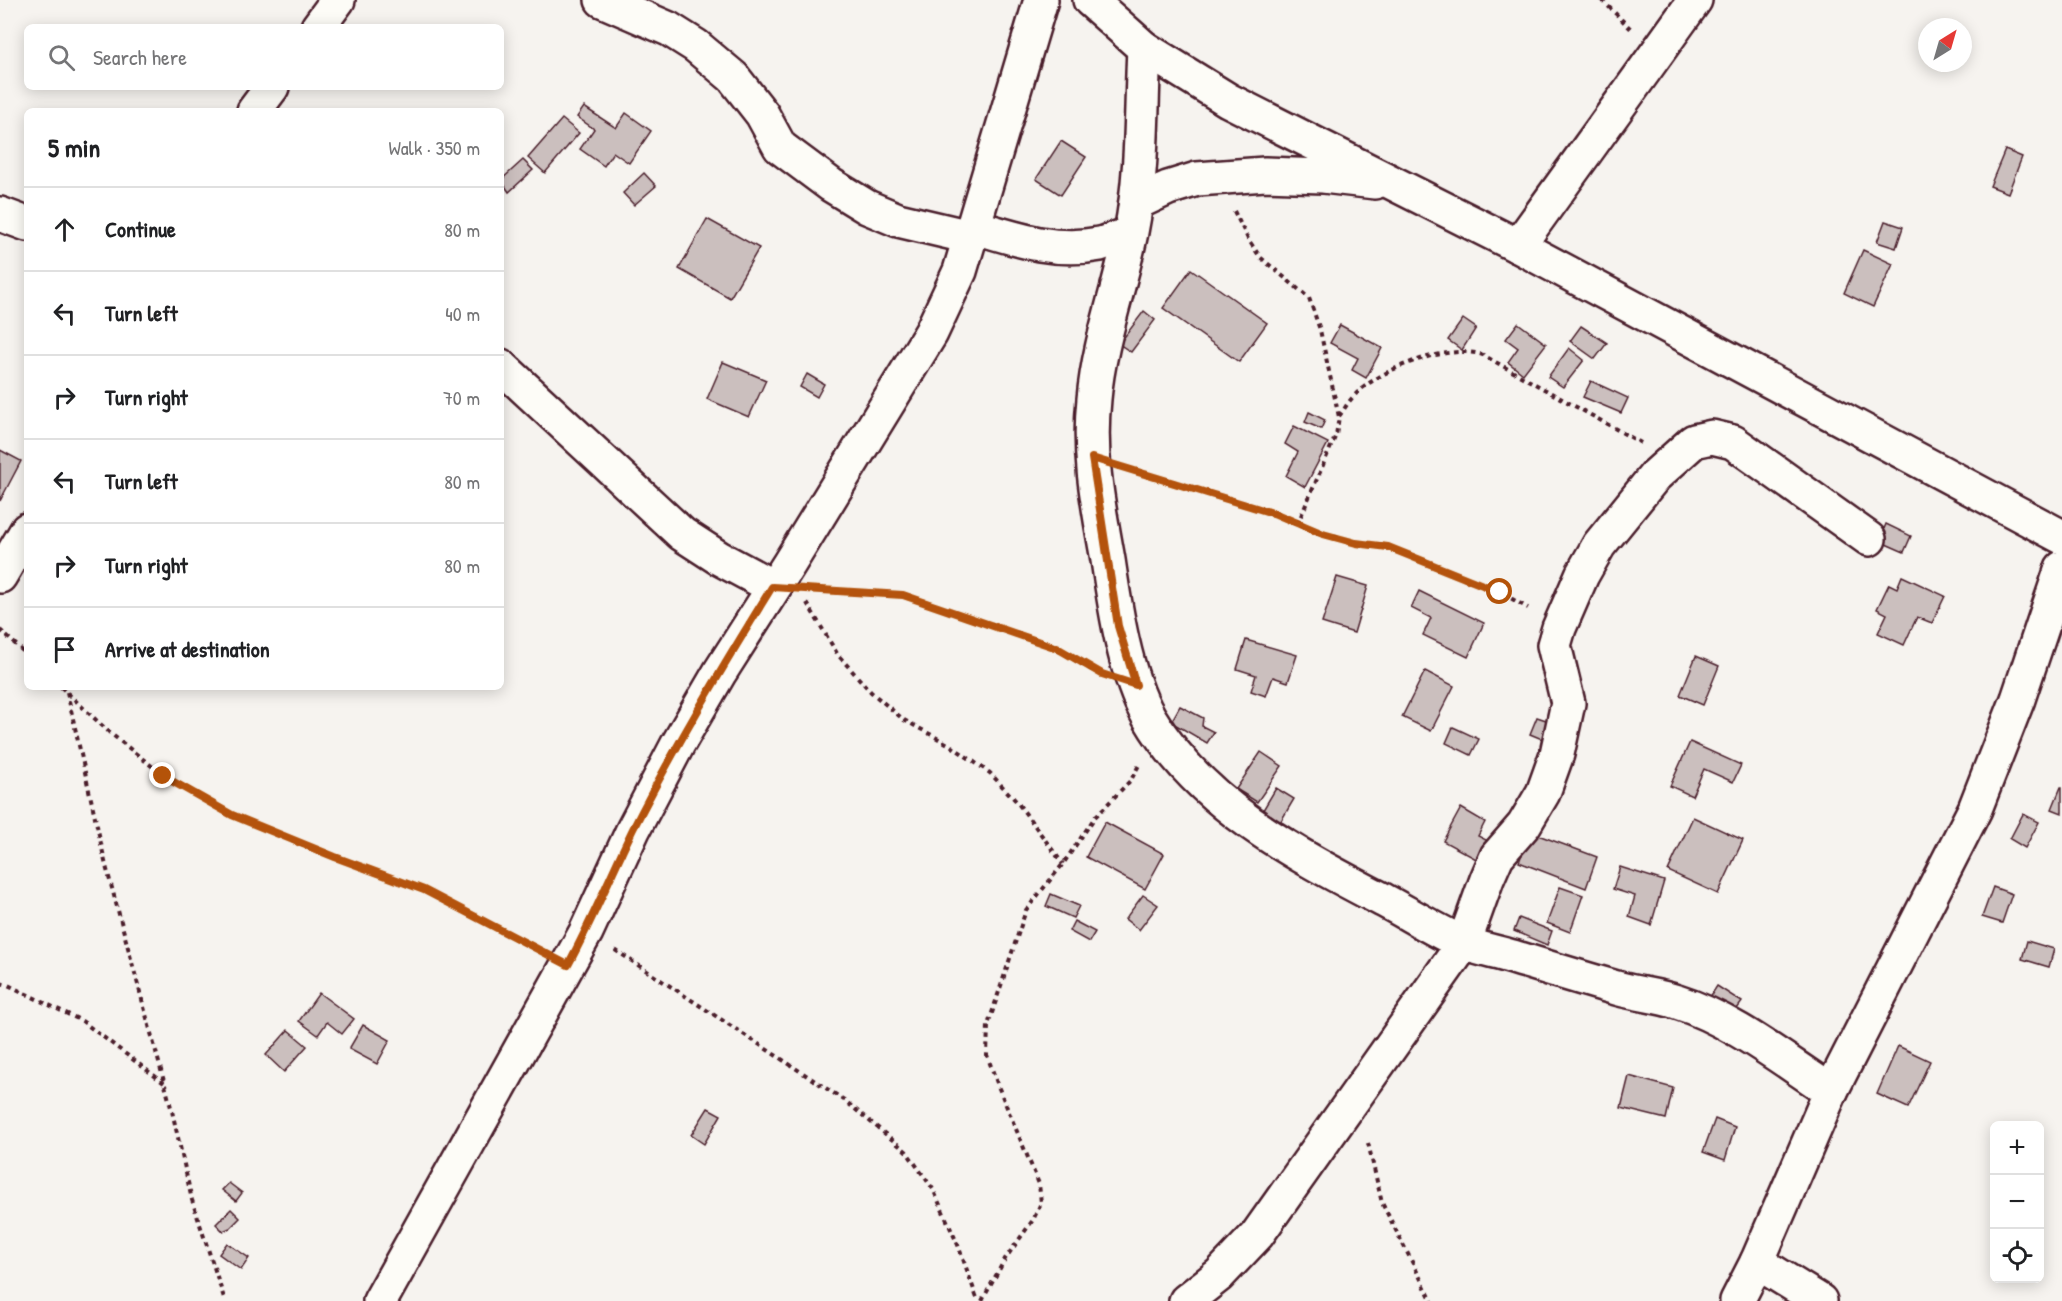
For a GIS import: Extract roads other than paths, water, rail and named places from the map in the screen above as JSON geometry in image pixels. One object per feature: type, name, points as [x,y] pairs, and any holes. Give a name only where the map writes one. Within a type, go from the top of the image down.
[{"type":"street","points":[[320,24],[338,0]]},
{"type":"street","points":[[602,0],[669,29],[696,46],[733,77],[762,114],[780,147],[831,185],[867,207],[898,220],[1064,247],[1101,243],[1168,188],[1197,179],[1265,174],[1323,176],[1399,185]]},
{"type":"street","points":[[637,0],[669,29]]},
{"type":"street","points":[[380,1301],[586,932],[633,830],[678,744],[720,672],[785,588],[795,554],[931,333],[960,271],[1041,0]]},
{"type":"street","points":[[1090,0],[1144,48],[1228,100],[1518,246],[2062,537]]},
{"type":"street","points":[[1518,246],[1695,0]]},
{"type":"street","points":[[1144,48],[1139,166],[1133,218],[1099,364],[1091,427],[1092,458],[1118,626],[1148,716],[1198,780],[1227,806],[1269,836],[1319,866],[1464,943],[1620,989],[1676,1001],[1696,1009],[1728,1024],[1831,1090]]},
{"type":"street","points":[[256,108],[270,90]]},
{"type":"street","points":[[0,214],[24,223]]},
{"type":"street","points":[[504,369],[682,534],[719,558],[785,588]]},
{"type":"street","points":[[1186,1301],[1219,1275],[1257,1235],[1464,943],[1497,856],[1524,825],[1543,793],[1557,754],[1568,703],[1554,645],[1559,628],[1582,575],[1599,545],[1655,476],[1671,459],[1694,441],[1712,437],[1733,442],[1869,539]]},
{"type":"street","points":[[0,576],[24,535]]},
{"type":"street","points":[[1737,1301],[1757,1262],[1831,1090],[1975,809],[2018,699],[2062,568]]},
{"type":"street","points":[[1757,1262],[1820,1301]]}]
